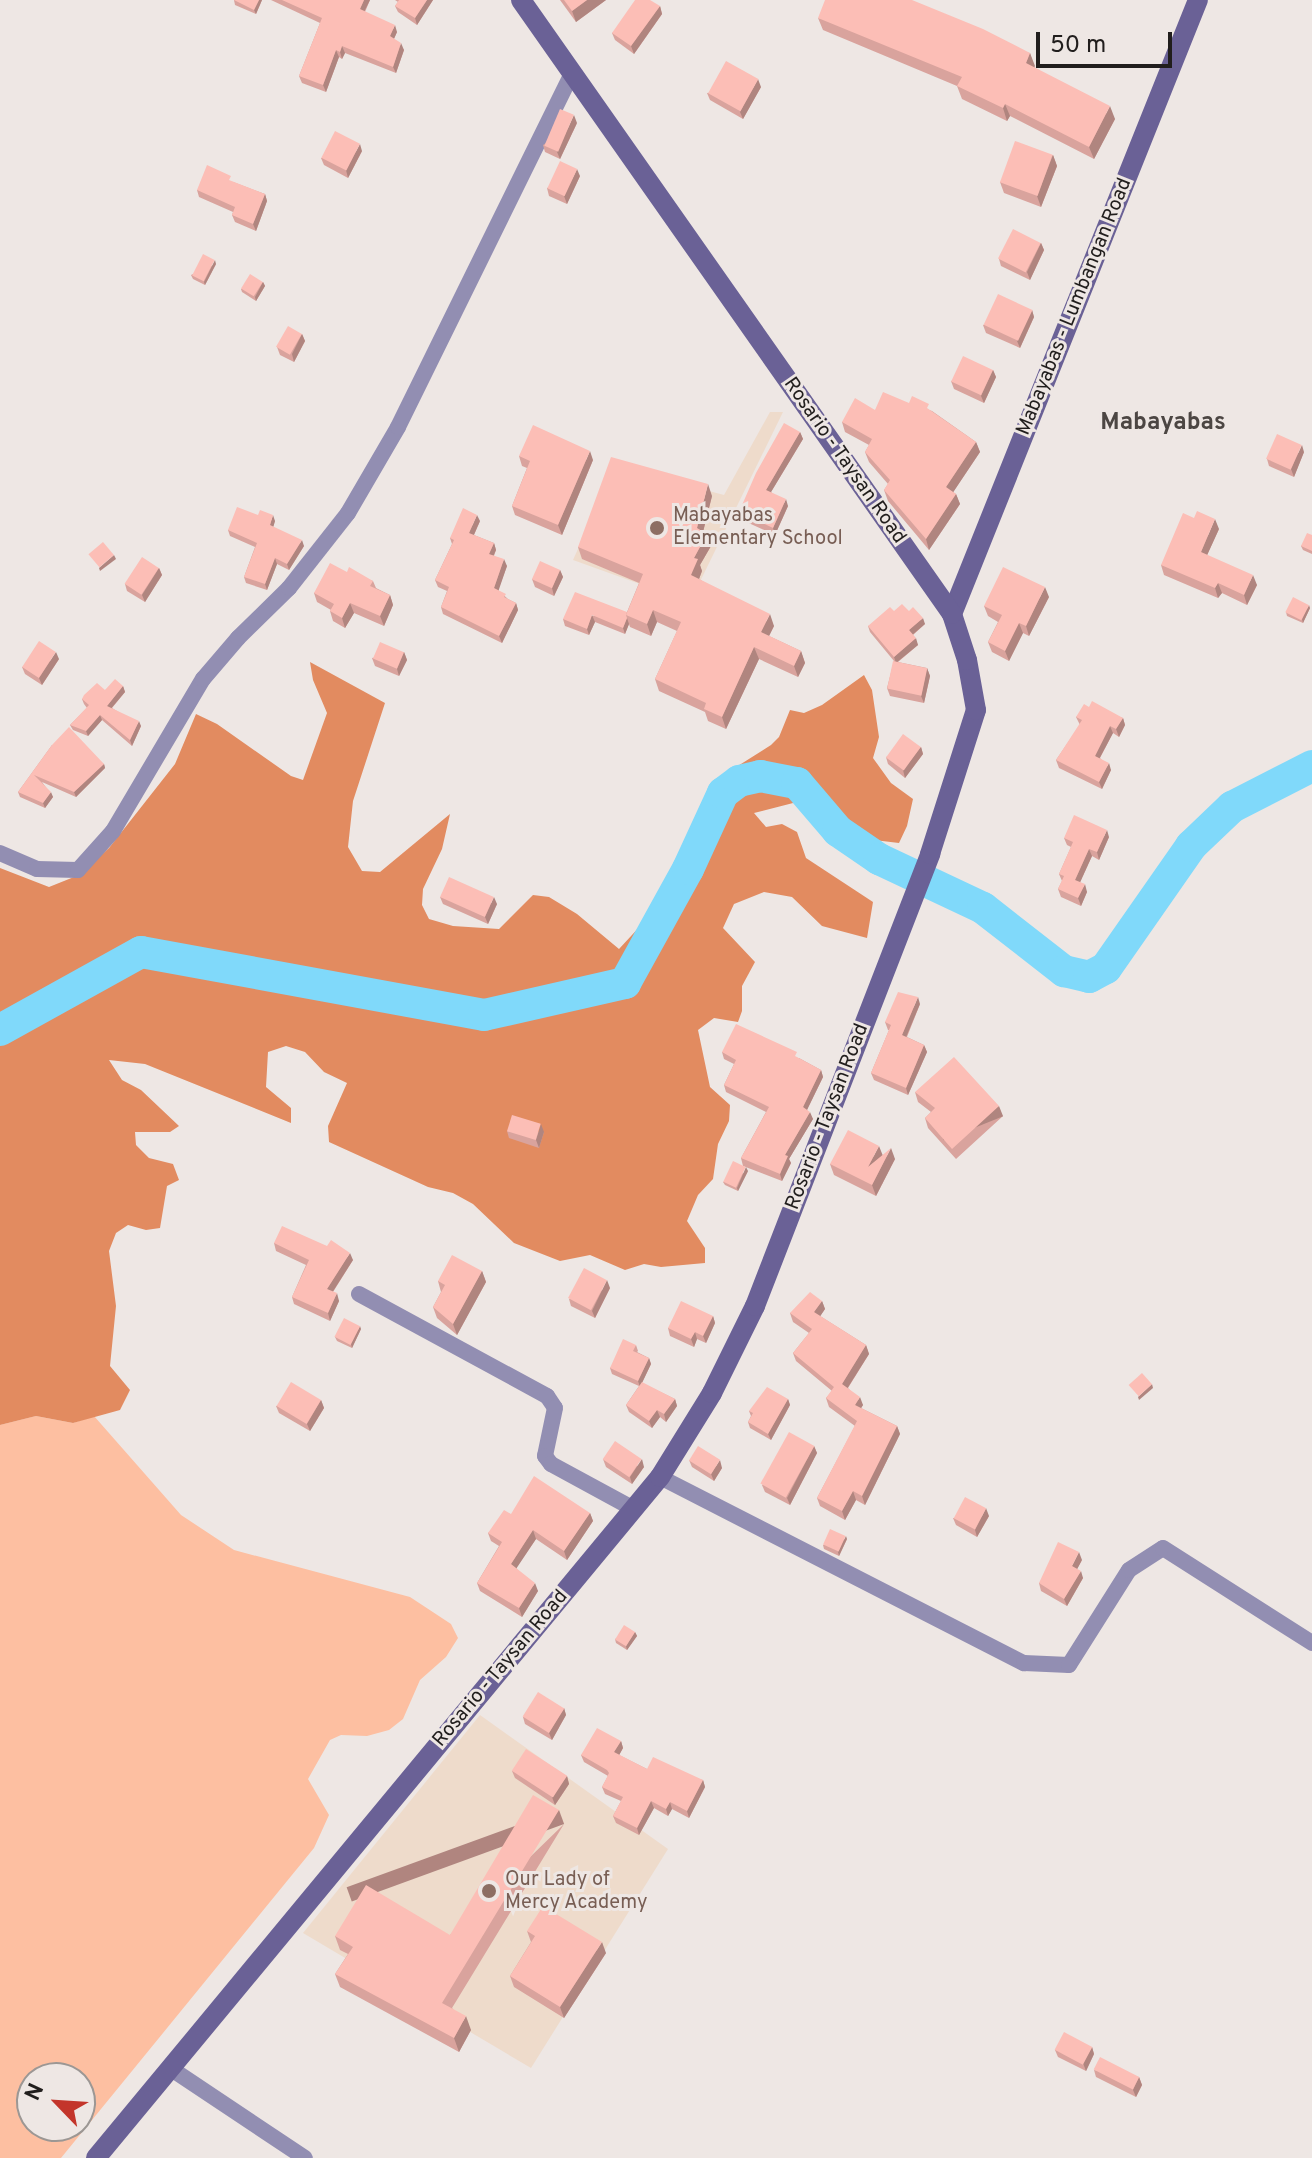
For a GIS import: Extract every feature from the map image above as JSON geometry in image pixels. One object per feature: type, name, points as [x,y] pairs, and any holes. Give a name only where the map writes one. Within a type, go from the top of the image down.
[{"type":"main road","name":"Rosario - Taysan Road","points":[[96,2158],[660,1477],[712,1393],[755,1306],[930,854],[976,710],[967,660],[952,614],[521,0]]},
{"type":"main road","name":"Mabayabas - Lumbangan Road","points":[[952,614],[1198,0]]},
{"type":"street","points":[[0,853],[37,869],[78,870],[113,831],[203,679],[238,638],[289,588],[348,513],[398,427],[572,73]]},
{"type":"street","points":[[359,1294],[547,1396],[555,1408],[545,1456],[551,1464],[634,1509]]},
{"type":"street","points":[[660,1477],[1024,1663],[1069,1665],[1129,1570],[1163,1548],[1312,1643]]},
{"type":"street","points":[[170,2068],[305,2158]]},
{"type":"shaded area","name":"Mabayabas Elementary School","points":[[770,412],[783,412],[690,602],[573,560],[615,466],[724,495]]},
{"type":"shaded area","points":[[310,662],[385,703],[353,801],[348,847],[362,871],[380,872],[450,814],[442,849],[423,889],[422,905],[429,919],[453,926],[499,929],[533,895],[549,897],[577,914],[619,949],[656,909],[722,776],[771,745],[779,737],[790,710],[804,713],[822,705],[864,675],[872,690],[879,737],[873,758],[891,783],[913,799],[907,826],[899,843],[874,840],[856,833],[835,814],[816,805],[797,802],[754,813],[766,827],[782,824],[797,832],[806,858],[873,902],[867,938],[822,926],[792,897],[764,892],[734,904],[723,928],[755,962],[742,986],[742,1011],[738,1022],[714,1018],[698,1030],[710,1087],[730,1105],[729,1121],[718,1144],[713,1179],[698,1195],[687,1221],[705,1248],[705,1263],[661,1267],[644,1264],[625,1270],[590,1255],[560,1261],[514,1243],[473,1204],[453,1193],[428,1187],[329,1142],[328,1126],[347,1083],[324,1072],[305,1052],[286,1046],[268,1052],[266,1087],[291,1108],[291,1123],[145,1064],[109,1060],[122,1080],[141,1090],[179,1126],[170,1132],[135,1132],[136,1145],[149,1158],[173,1164],[179,1180],[167,1186],[160,1228],[146,1230],[128,1225],[116,1233],[109,1251],[116,1306],[110,1366],[130,1390],[120,1410],[73,1423],[36,1416],[0,1425],[0,868],[49,887],[79,875],[109,848],[175,764],[196,714],[217,724],[291,776],[303,780],[327,713],[313,680]]},
{"type":"shaded area","points":[[36,1416],[73,1423],[94,1416],[181,1515],[234,1550],[410,1597],[451,1624],[458,1638],[446,1657],[420,1680],[403,1719],[389,1730],[367,1736],[341,1735],[330,1740],[308,1779],[329,1815],[314,1848],[96,2115],[96,2062],[16,2062],[16,2142],[74,2142],[61,2158],[0,2158],[0,1425]]},
{"type":"shaded area","name":"Our Lady of Mercy Academy","points":[[480,1715],[668,1849],[531,2068],[303,1933]]},
{"type":"building","points":[[234,0],[259,0],[254,10]]},
{"type":"building","points":[[282,0],[364,0],[360,9],[395,25],[390,36],[401,43],[393,67],[342,46],[340,52],[336,50],[323,85],[299,76],[322,18]]},
{"type":"building","points":[[399,0],[427,0],[415,18],[395,6]]},
{"type":"building","points":[[564,0],[587,0],[572,11]]},
{"type":"building","points":[[635,0],[650,0],[660,6],[631,46],[612,33]]},
{"type":"building","points":[[825,0],[912,0],[983,29],[1030,53],[1026,63],[1110,106],[1089,147],[1005,104],[1003,108],[957,86],[962,77],[818,18]]},
{"type":"building","points":[[726,61],[758,79],[740,111],[708,93]]},
{"type":"building","points":[[560,109],[574,115],[558,152],[544,146]]},
{"type":"building","points":[[335,131],[360,144],[346,170],[321,158]]},
{"type":"building","points":[[1015,141],[1053,155],[1038,196],[1000,182]]},
{"type":"building","points":[[560,161],[577,169],[565,196],[547,188]]},
{"type":"building","points":[[207,165],[231,176],[229,180],[265,194],[253,224],[232,215],[235,207],[197,190]]},
{"type":"building","points":[[1013,229],[1041,243],[1026,272],[998,258]]},
{"type":"building","points":[[203,254],[215,260],[204,281],[192,275]]},
{"type":"building","points":[[250,274],[263,282],[254,296],[241,288]]},
{"type":"building","points":[[998,294],[1032,310],[1018,341],[984,325]]},
{"type":"building","points":[[288,326],[302,334],[290,355],[276,347]]},
{"type":"building","points":[[963,356],[993,370],[981,395],[951,381]]},
{"type":"building","points":[[883,392],[909,403],[912,396],[929,404],[927,408],[976,442],[946,487],[956,494],[926,539],[884,490],[890,480],[865,452],[872,439],[842,422],[855,398],[875,410]]},
{"type":"building","points":[[784,423],[800,432],[766,490],[786,499],[773,528],[739,512],[756,473]]},
{"type":"building","points":[[533,425],[590,451],[558,525],[512,506],[530,461],[519,456]]},
{"type":"building","points":[[1277,434],[1302,445],[1291,470],[1266,459]]},
{"type":"building","points":[[611,457],[708,484],[697,528],[707,534],[694,558],[698,559],[691,575],[770,614],[761,632],[801,651],[794,666],[754,647],[722,717],[704,709],[706,703],[655,679],[681,622],[653,610],[647,624],[626,615],[643,574],[578,547]]},
{"type":"building","points":[[237,507],[258,515],[260,510],[273,515],[270,525],[302,540],[287,564],[275,558],[265,584],[244,577],[257,543],[228,530]]},
{"type":"building","points":[[463,508],[477,515],[469,533],[494,543],[489,554],[504,559],[494,588],[516,603],[499,636],[441,607],[449,587],[435,580],[454,540],[450,538]]},
{"type":"building","points":[[1197,511],[1215,519],[1201,552],[1253,575],[1244,595],[1218,583],[1215,588],[1161,565],[1183,513],[1194,518]]},
{"type":"building","points":[[1307,533],[1312,535],[1312,551],[1301,546]]},
{"type":"building","points":[[103,542],[114,555],[99,567],[88,554]]},
{"type":"building","points":[[142,557],[159,568],[141,595],[125,584]]},
{"type":"building","points":[[540,561],[560,570],[552,588],[532,579]]},
{"type":"building","points":[[330,563],[347,572],[349,567],[373,581],[370,586],[390,595],[380,616],[350,603],[342,618],[330,611],[334,604],[314,593]]},
{"type":"building","points":[[1003,567],[1045,587],[1026,626],[1019,623],[1005,651],[988,642],[1002,615],[984,606]]},
{"type":"building","points":[[575,592],[627,612],[623,628],[592,615],[587,629],[563,619]]},
{"type":"building","points":[[1293,597],[1309,605],[1301,620],[1285,612]]},
{"type":"building","points":[[902,604],[909,611],[913,607],[923,618],[909,630],[916,638],[894,657],[868,626],[890,607],[894,611]]},
{"type":"building","points":[[39,641],[56,652],[39,678],[22,667]]},
{"type":"building","points":[[380,642],[404,652],[397,669],[373,659]]},
{"type":"building","points":[[893,661],[927,668],[921,696],[887,688]]},
{"type":"building","points":[[115,679],[123,686],[107,706],[139,721],[130,740],[100,715],[86,731],[70,725],[89,705],[82,699],[84,695],[97,683],[105,690]]},
{"type":"building","points":[[1092,701],[1123,718],[1116,729],[1110,726],[1095,756],[1109,763],[1099,782],[1056,760],[1082,720],[1076,717],[1084,704],[1089,707]]},
{"type":"building","points":[[69,727],[104,764],[74,792],[34,775],[51,792],[43,803],[18,792],[52,745]]},
{"type":"building","points":[[903,734],[921,747],[904,770],[886,757]]},
{"type":"building","points":[[1074,815],[1107,830],[1097,852],[1089,849],[1075,880],[1085,884],[1078,898],[1058,889],[1064,876],[1059,874],[1073,842],[1064,838]]},
{"type":"building","points":[[449,877],[494,897],[485,917],[440,897]]},
{"type":"building","points":[[898,992],[918,997],[902,1035],[924,1045],[906,1088],[871,1073],[891,1025],[885,1022]]},
{"type":"building","points":[[736,1024],[797,1052],[795,1056],[821,1070],[803,1107],[810,1112],[785,1155],[788,1156],[780,1174],[741,1158],[769,1107],[724,1085],[736,1060],[722,1052]]},
{"type":"building","points":[[954,1057],[999,1106],[952,1149],[925,1118],[935,1108],[915,1092]]},
{"type":"building","points":[[512,1115],[541,1124],[536,1140],[507,1131]]},
{"type":"building","points":[[848,1130],[879,1146],[868,1167],[891,1148],[872,1185],[830,1164]]},
{"type":"building","points":[[733,1161],[746,1167],[736,1188],[723,1182]]},
{"type":"building","points":[[282,1226],[327,1246],[331,1240],[350,1253],[327,1289],[337,1293],[328,1313],[292,1297],[309,1260],[274,1243]]},
{"type":"building","points":[[452,1255],[482,1271],[453,1324],[433,1307],[445,1285],[438,1281]]},
{"type":"building","points":[[584,1268],[607,1280],[591,1310],[568,1298]]},
{"type":"building","points":[[810,1292],[822,1301],[814,1312],[866,1345],[842,1384],[860,1397],[855,1405],[897,1426],[862,1496],[853,1491],[842,1511],[817,1498],[857,1421],[826,1398],[834,1387],[793,1353],[812,1329],[790,1313]]},
{"type":"building","points":[[681,1301],[713,1316],[703,1336],[695,1332],[691,1339],[668,1328]]},
{"type":"building","points":[[344,1318],[360,1326],[351,1345],[334,1337]]},
{"type":"building","points":[[623,1339],[636,1345],[633,1351],[649,1358],[638,1381],[610,1368]]},
{"type":"building","points":[[1142,1373],[1152,1384],[1139,1396],[1129,1385]]},
{"type":"building","points":[[291,1382],[321,1400],[307,1424],[277,1406]]},
{"type":"building","points":[[642,1382],[675,1399],[664,1414],[657,1410],[649,1421],[626,1405]]},
{"type":"building","points":[[767,1387],[788,1399],[768,1434],[748,1422],[753,1413],[749,1411]]},
{"type":"building","points":[[789,1432],[814,1446],[786,1498],[760,1484]]},
{"type":"building","points":[[615,1441],[642,1459],[629,1477],[603,1459]]},
{"type":"building","points":[[698,1446],[720,1460],[711,1474],[689,1460]]},
{"type":"building","points":[[534,1476],[590,1513],[564,1551],[533,1530],[511,1564],[535,1583],[519,1608],[477,1583],[502,1542],[488,1533],[504,1510],[511,1514]]},
{"type":"building","points":[[965,1497],[986,1508],[975,1529],[954,1518]]},
{"type":"building","points":[[830,1529],[846,1536],[839,1551],[823,1545]]},
{"type":"building","points":[[1058,1542],[1079,1552],[1072,1566],[1081,1571],[1064,1599],[1039,1583]]},
{"type":"building","points":[[624,1625],[635,1632],[626,1646],[615,1639]]},
{"type":"building","points":[[538,1692],[564,1708],[549,1733],[523,1717]]},
{"type":"building","points":[[597,1728],[621,1741],[614,1752],[647,1769],[653,1757],[703,1780],[687,1811],[670,1802],[666,1809],[651,1801],[637,1828],[613,1816],[623,1797],[602,1787],[609,1773],[607,1770],[581,1755]]},
{"type":"building","points":[[526,1749],[567,1776],[553,1797],[512,1771]]},
{"type":"building","points":[[533,1795],[559,1810],[442,2003],[466,2016],[454,2038],[335,1974],[353,1947],[335,1936],[366,1885],[450,1935]]},
{"type":"building","points":[[543,1906],[602,1942],[560,2007],[510,1976],[535,1936],[527,1931]]},
{"type":"building","points":[[1064,2032],[1092,2047],[1083,2065],[1055,2050]]},
{"type":"building","points":[[1100,2057],[1139,2077],[1133,2089],[1094,2069]]},
{"type":"waterway","points":[[0,1030],[141,952],[484,1015],[625,983],[688,869],[723,793],[739,781],[760,776],[797,783],[838,831],[879,859],[983,908],[1064,971],[1089,977],[1106,968],[1191,846],[1232,807],[1312,766]]},
{"type":"place","name":"Mabayabas Elementary School","points":[[657,528]]},
{"type":"place","name":"Our Lady of Mercy Academy","points":[[489,1891]]},
{"type":"district","name":"Mabayabas","points":[[1163,424]]}]
